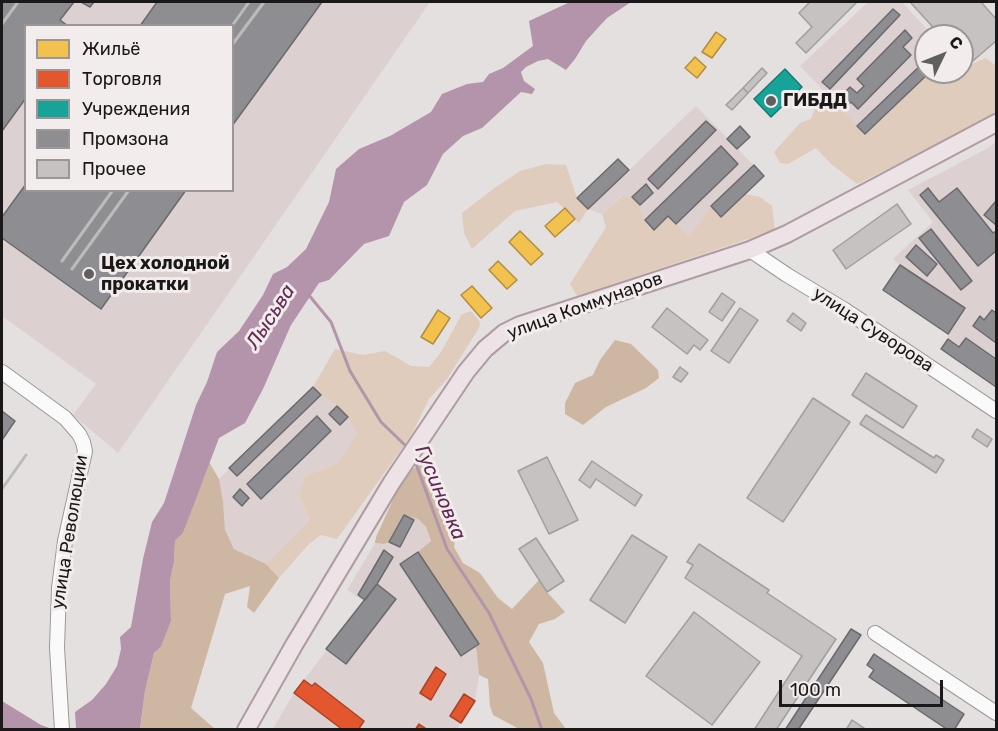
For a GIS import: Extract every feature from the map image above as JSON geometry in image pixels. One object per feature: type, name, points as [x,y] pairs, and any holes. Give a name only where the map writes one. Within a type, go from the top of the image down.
[{"type":"main road","name":"улица Коммунаров","points":[[246,729],[392,482],[466,372],[485,349],[504,333],[520,325],[750,250],[787,234],[996,123]]},
{"type":"street","name":"улица Суворова","points":[[750,250],[845,310],[996,411]]},
{"type":"street","name":"улица Революции","points":[[2,372],[64,418],[79,434],[85,451],[66,541],[59,588],[57,627],[62,729]]},
{"type":"street","points":[[875,633],[996,713]]},
{"type":"shaded area","points":[[2,2],[430,2],[118,453],[73,415],[96,384],[2,316]]},
{"type":"shaded area","points":[[868,2],[902,2],[922,24],[914,24],[914,84],[917,84],[865,134],[800,66]]},
{"type":"shaded area","points":[[986,58],[996,66],[996,116],[857,184],[830,163],[816,148],[788,164],[780,163],[774,152],[800,123],[811,119],[819,96],[831,98],[866,134],[918,84],[974,84],[974,63]]},
{"type":"shaded area","points":[[696,106],[764,176],[721,217],[711,206],[689,236],[668,216],[654,230],[645,220],[640,205],[621,196],[602,214],[588,209],[577,198],[618,159],[629,170]]},
{"type":"shaded area","points":[[996,142],[996,387],[941,349],[965,308],[893,259],[933,222],[908,190]]},
{"type":"shaded area","points":[[546,164],[566,165],[577,198],[588,209],[579,223],[557,202],[515,211],[472,249],[464,233],[462,213],[520,171]]},
{"type":"shaded area","points":[[745,194],[760,197],[772,206],[775,230],[577,296],[570,284],[606,227],[602,214],[622,196],[632,197],[640,205],[645,220],[654,230],[668,216],[689,236],[711,206],[722,216]]},
{"type":"shaded area","points":[[471,311],[480,322],[479,328],[447,379],[429,399],[411,436],[337,539],[321,535],[309,544],[279,578],[266,564],[310,520],[299,496],[305,476],[338,463],[357,434],[348,417],[313,387],[335,349],[363,355],[385,351],[411,366],[429,367],[441,352],[462,314]]},
{"type":"shaded area","points":[[615,340],[631,344],[658,370],[659,378],[646,388],[606,407],[583,425],[565,414],[565,403],[575,383],[593,375],[600,360]]},
{"type":"shaded area","points":[[313,387],[348,417],[357,434],[338,463],[305,476],[299,496],[310,520],[266,564],[234,549],[225,530],[219,479]]},
{"type":"shaded area","points":[[209,462],[219,479],[225,530],[234,549],[266,564],[279,578],[254,613],[247,607],[250,586],[225,594],[191,708],[215,729],[140,730],[145,691],[154,653],[161,647],[171,621],[170,581],[175,541],[183,533]]},
{"type":"shaded area","points":[[424,462],[436,468],[438,503],[457,523],[454,547],[463,563],[480,573],[498,598],[512,609],[539,580],[565,612],[555,619],[539,624],[529,642],[543,663],[554,713],[566,729],[519,729],[493,715],[488,679],[479,675],[476,647],[479,644],[418,552],[431,541],[426,527],[418,519],[404,515],[389,542],[375,543],[397,491],[408,472]]},
{"type":"shaded area","points":[[404,515],[418,519],[426,527],[431,541],[419,552],[479,644],[476,647],[479,675],[475,701],[456,730],[272,730],[294,693],[364,601],[347,590],[375,543],[389,542]]},
{"type":"water","name":"Лысьва","points":[[570,2],[631,2],[607,18],[586,41],[566,70],[548,59],[526,67],[521,72],[524,81],[535,89],[532,94],[521,92],[482,128],[463,136],[443,154],[427,185],[404,202],[389,236],[364,244],[329,280],[319,283],[291,325],[263,389],[245,423],[219,438],[183,533],[175,541],[170,581],[171,621],[161,647],[154,653],[145,691],[140,729],[76,729],[75,712],[92,700],[106,684],[117,666],[121,649],[120,637],[131,627],[152,522],[164,503],[196,405],[217,352],[239,331],[263,295],[273,274],[287,267],[306,249],[329,202],[336,169],[359,149],[390,136],[431,112],[442,94],[467,84],[483,82],[489,74],[503,68],[533,46],[529,21]]},
{"type":"water","points":[[2,701],[41,725],[52,729],[2,729]]},
{"type":"building: Жильё","points":[[716,32],[726,39],[712,58],[702,52]]},
{"type":"building: Жильё","points":[[695,57],[706,67],[697,78],[685,68]]},
{"type":"building: Жильё","points":[[565,208],[575,219],[555,237],[545,226]]},
{"type":"building: Жильё","points":[[520,231],[543,254],[531,265],[509,242]]},
{"type":"building: Жильё","points":[[498,261],[517,280],[507,289],[489,270]]},
{"type":"building: Жильё","points":[[472,286],[492,308],[481,318],[461,295]]},
{"type":"building: Жильё","points":[[438,310],[450,318],[433,344],[421,337]]},
{"type":"building: Торговля","points":[[436,667],[446,674],[431,700],[420,693]]},
{"type":"building: Торговля","points":[[304,680],[312,686],[315,683],[364,721],[358,730],[343,730],[294,693]]},
{"type":"building: Торговля","points":[[464,694],[475,701],[461,723],[450,716]]},
{"type":"building: Торговля","points":[[419,724],[428,730],[415,730]]},
{"type":"building: Учреждения","points":[[785,69],[802,87],[771,117],[754,99]]},
{"type":"building: Промзона","points":[[2,2],[74,2],[60,20],[65,24],[24,24],[24,101],[2,131]]},
{"type":"building: Промзона","points":[[81,2],[94,2],[90,7]]},
{"type":"building: Промзона","points":[[157,2],[322,2],[234,123],[234,24],[141,24]]},
{"type":"building: Промзона","points":[[893,9],[900,15],[830,89],[822,82]]},
{"type":"building: Промзона","points":[[905,30],[912,38],[903,47],[911,55],[858,109],[851,102],[847,106],[839,98],[850,87],[857,93],[864,86],[857,79]]},
{"type":"building: Промзона","points":[[914,71],[914,84],[917,84],[865,134],[857,126]]},
{"type":"building: Промзона","points":[[706,121],[716,130],[658,189],[648,179]]},
{"type":"building: Промзона","points":[[740,126],[750,137],[737,149],[727,139]]},
{"type":"building: Промзона","points":[[721,146],[738,164],[676,224],[668,216],[654,230],[645,220]]},
{"type":"building: Промзона","points":[[618,159],[629,170],[588,209],[577,198]]},
{"type":"building: Промзона","points":[[754,165],[764,176],[721,217],[711,206]]},
{"type":"building: Промзона","points":[[646,184],[653,193],[640,205],[632,197]]},
{"type":"building: Промзона","name":"Цех холодной прокатки","points":[[24,187],[24,192],[185,192],[101,309],[2,238],[2,217]]},
{"type":"building: Промзона","points":[[928,188],[939,202],[957,188],[993,233],[996,231],[996,251],[978,266],[920,195]]},
{"type":"building: Промзона","points":[[996,201],[996,225],[984,215]]},
{"type":"building: Промзона","points":[[931,229],[972,281],[961,290],[919,238]]},
{"type":"building: Промзона","points":[[916,245],[937,264],[927,276],[906,257]]},
{"type":"building: Промзона","points":[[900,265],[965,308],[948,334],[883,290]]},
{"type":"building: Промзона","points":[[992,310],[996,313],[996,343],[973,326],[980,316],[984,320]]},
{"type":"building: Промзона","points":[[966,338],[996,359],[996,387],[941,349],[948,339],[959,347]]},
{"type":"building: Промзона","points":[[313,387],[321,395],[237,476],[229,468]]},
{"type":"building: Промзона","points":[[337,406],[348,417],[340,425],[329,414]]},
{"type":"building: Промзона","points":[[2,411],[15,421],[2,440]]},
{"type":"building: Промзона","points":[[317,416],[331,431],[261,499],[247,484]]},
{"type":"building: Промзона","points":[[240,489],[249,498],[242,506],[233,497]]},
{"type":"building: Промзона","points":[[404,515],[414,520],[400,547],[389,542]]},
{"type":"building: Промзона","points":[[384,550],[393,557],[365,600],[358,595]]},
{"type":"building: Промзона","points":[[418,552],[479,644],[461,656],[400,564]]},
{"type":"building: Промзона","points":[[377,584],[396,599],[346,664],[326,649]]},
{"type":"building: Промзона","points":[[851,629],[861,635],[798,730],[785,730]]},
{"type":"building: Промзона","points":[[874,654],[964,714],[954,730],[948,730],[869,677],[874,670],[867,665]]},
{"type":"building: Прочее","points":[[810,2],[857,2],[806,53],[796,43],[812,27],[799,13]]},
{"type":"building: Прочее","points":[[910,2],[981,2],[996,19],[996,41],[974,60],[974,24],[930,24]]},
{"type":"building: Прочее","points":[[762,68],[767,73],[748,93],[743,88]]},
{"type":"building: Прочее","points":[[743,88],[748,93],[732,110],[726,105]]},
{"type":"building: Прочее","points":[[897,204],[911,224],[846,269],[833,250]]},
{"type":"building: Прочее","points":[[722,293],[735,302],[722,321],[709,312]]},
{"type":"building: Прочее","points":[[667,308],[708,340],[700,350],[694,345],[687,354],[652,327]]},
{"type":"building: Прочее","points":[[740,308],[758,320],[729,363],[711,351]]},
{"type":"building: Прочее","points":[[793,313],[806,323],[801,331],[787,321]]},
{"type":"building: Прочее","points":[[680,367],[688,373],[681,382],[673,377]]},
{"type":"building: Прочее","points":[[866,373],[917,406],[903,428],[852,395]]},
{"type":"building: Прочее","points":[[813,398],[850,422],[783,522],[747,498]]},
{"type":"building: Прочее","points":[[866,415],[934,458],[936,455],[944,460],[936,473],[860,424]]},
{"type":"building: Прочее","points":[[977,429],[992,439],[987,447],[972,437]]},
{"type":"building: Прочее","points":[[547,457],[578,520],[549,534],[518,471]]},
{"type":"building: Прочее","points":[[592,461],[642,495],[635,506],[596,479],[590,488],[579,480]]},
{"type":"building: Прочее","points":[[632,535],[667,557],[625,623],[590,600]]},
{"type":"building: Прочее","points":[[536,538],[564,581],[547,592],[519,549]]},
{"type":"building: Прочее","points":[[699,544],[769,590],[767,593],[836,639],[776,730],[754,730],[802,656],[685,578],[693,565],[687,562]]},
{"type":"building: Прочее","points":[[694,612],[760,662],[712,725],[646,676]]},
{"type":"building: Прочее","points":[[852,720],[867,730],[846,730]]},
{"type":"waterway","name":"Гусиновка","points":[[308,294],[331,322],[350,371],[381,422],[408,448]]},
{"type":"waterway","name":"Гусиновка","points":[[415,461],[447,549],[489,613],[531,699],[542,730]]},
{"type":"railway","points":[[2,24],[18,2]]},
{"type":"railway","points":[[233,24],[249,2]]},
{"type":"railway","points":[[234,42],[264,2]]},
{"type":"railway","points":[[62,261],[112,192]]},
{"type":"railway","points":[[72,269],[128,192]]},
{"type":"railway","points":[[2,489],[26,455]]},
{"type":"place","name":"ГИБДД","points":[[771,101]]},
{"type":"place","name":"Цех холодной прокатки","points":[[89,274]]}]
